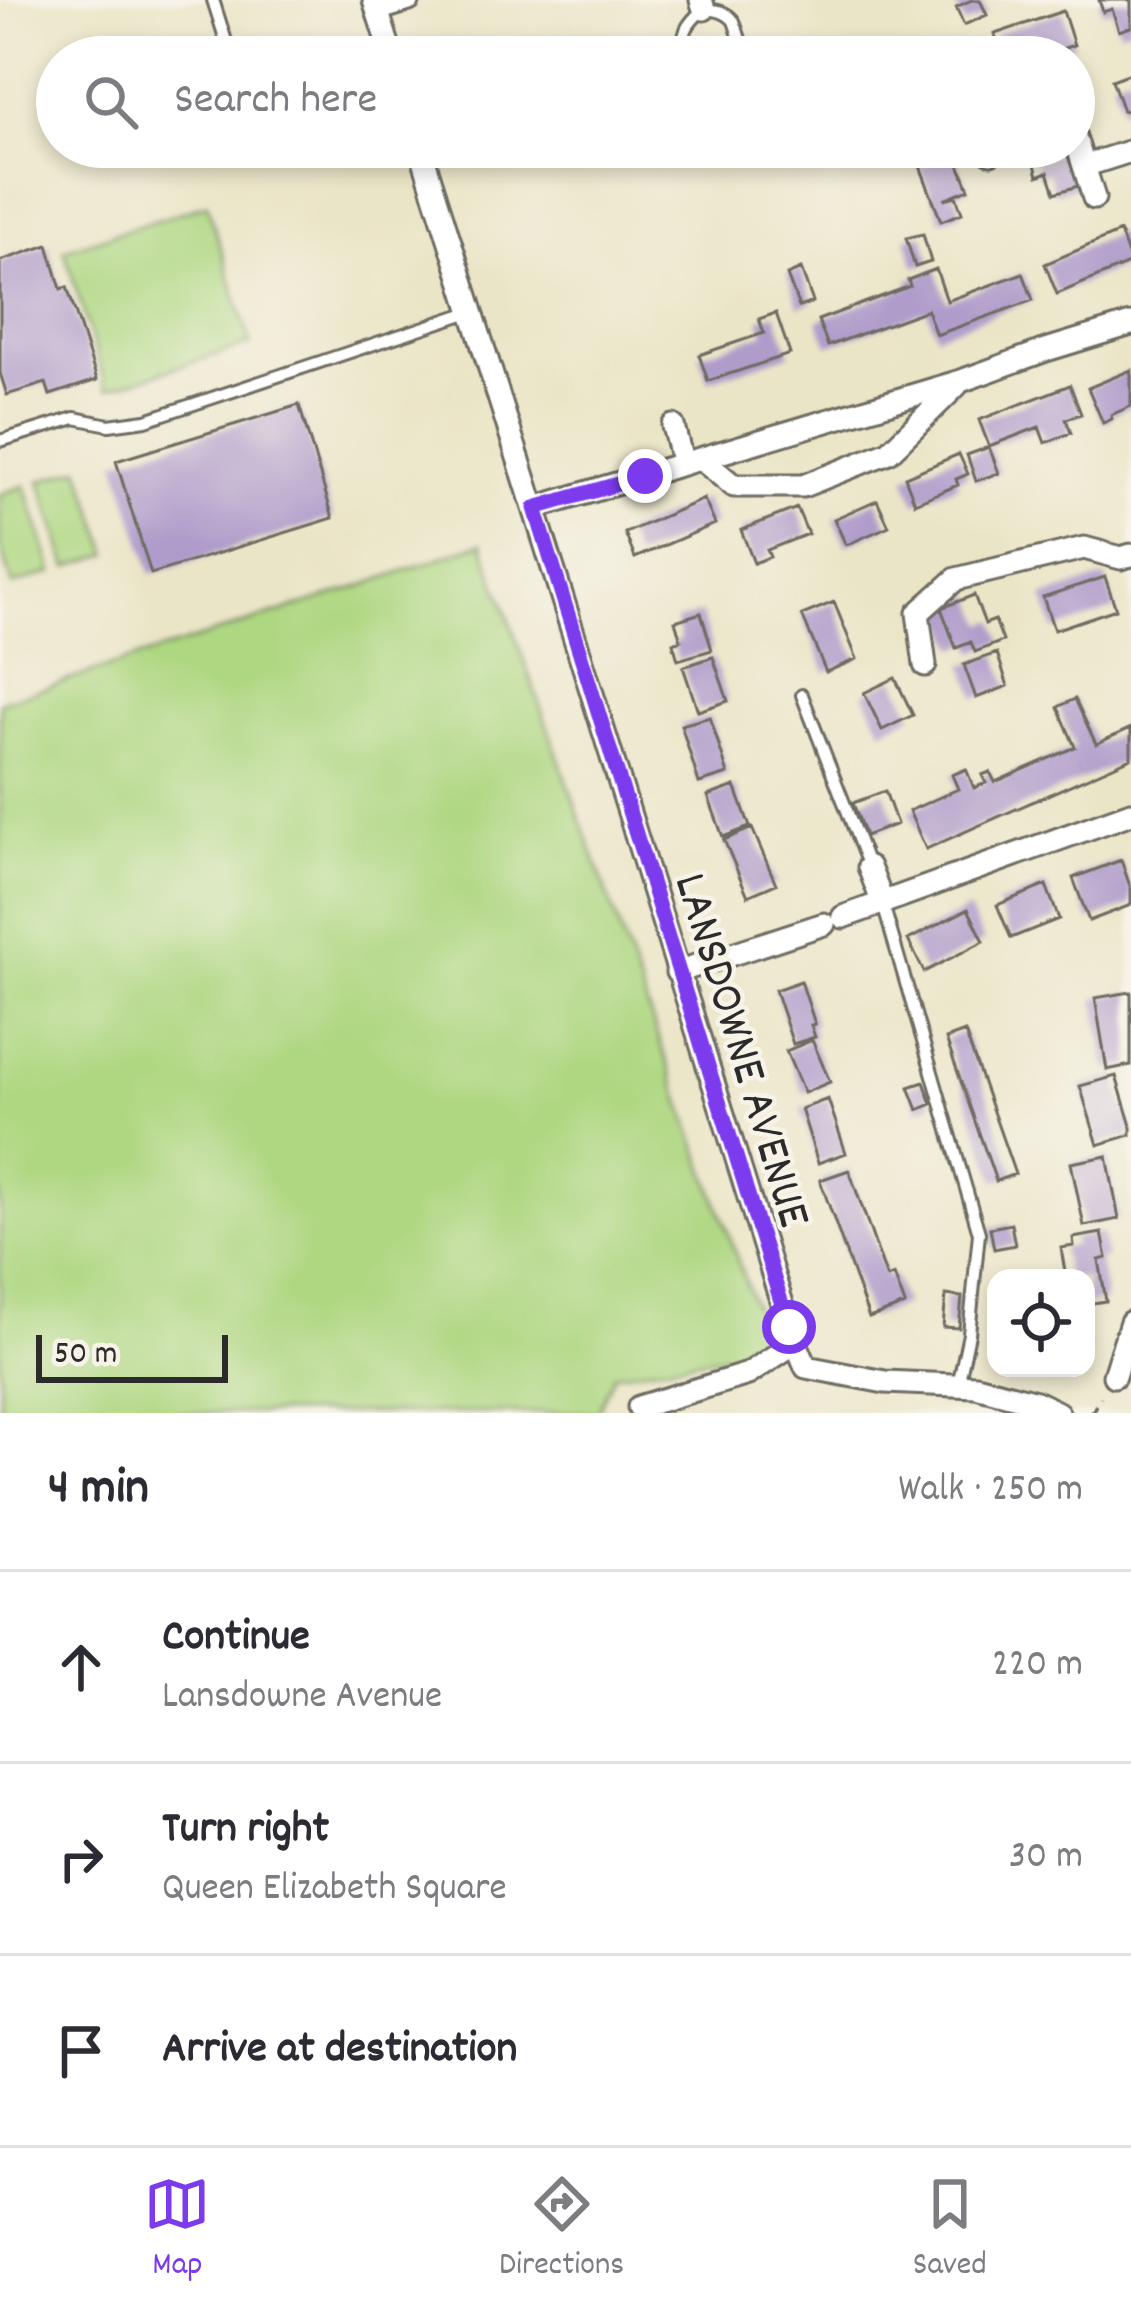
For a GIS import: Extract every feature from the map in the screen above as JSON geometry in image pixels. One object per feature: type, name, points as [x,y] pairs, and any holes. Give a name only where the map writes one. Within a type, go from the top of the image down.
[{"type":"street","points":[[385,36],[375,5],[410,0]]},
{"type":"street","points":[[1095,162],[1131,151]]},
{"type":"street","name":"LANSDOWNE AVENUE","points":[[427,168],[796,1342]]},
{"type":"street","points":[[1085,168],[1094,198]]},
{"type":"street","points":[[535,508],[962,381],[1131,324]]},
{"type":"street","points":[[673,426],[692,462],[734,486],[802,486],[889,452],[962,381]]},
{"type":"street","points":[[925,665],[918,613],[956,579],[1084,548],[1121,558],[1131,555]]},
{"type":"street","points":[[677,972],[1131,813]]},
{"type":"street","points":[[869,866],[882,902]]},
{"type":"street","points":[[1114,1376],[1131,1322]]},
{"type":"street","points":[[639,1407],[748,1374],[796,1342],[806,1367],[885,1382],[976,1386],[1058,1413]]},
{"type":"lane","points":[[213,0],[224,36]]},
{"type":"lane","points":[[682,36],[702,4],[730,16],[739,36]]},
{"type":"lane","points":[[0,441],[75,418],[109,425],[146,420],[473,311]]},
{"type":"lane","points":[[802,695],[869,866]]},
{"type":"lane","points":[[882,902],[979,1233],[969,1334],[958,1385]]},
{"type":"green space","points":[[207,204],[251,344],[107,389],[64,250]]},
{"type":"green space","points":[[80,468],[109,554],[68,567],[40,481]]},
{"type":"green space","points":[[25,486],[53,572],[13,585],[0,547],[0,494]]},
{"type":"green space","points":[[482,543],[769,1348],[614,1374],[597,1413],[0,1413],[0,702]]},
{"type":"building","points":[[980,0],[987,15],[964,25],[956,7]]},
{"type":"building","points":[[1099,0],[1131,0],[1131,27],[1119,31],[1112,9],[1103,12]]},
{"type":"building","points":[[1063,11],[1071,36],[996,36]]},
{"type":"building","points":[[1131,73],[1131,109],[1123,111],[1112,80]]},
{"type":"building","points":[[921,168],[960,168],[969,189],[944,199],[956,196],[962,213],[941,221]]},
{"type":"building","points":[[1036,168],[1072,168],[1078,186],[1055,193],[1048,172],[1038,176]]},
{"type":"building","points":[[1120,232],[1131,263],[1057,294],[1045,264]]},
{"type":"building","points":[[923,234],[931,262],[915,267],[906,238]]},
{"type":"building","points":[[48,245],[97,380],[50,395],[46,383],[7,395],[0,373],[0,261]]},
{"type":"building","points":[[801,269],[813,302],[799,307],[787,275]]},
{"type":"building","points":[[936,269],[947,301],[1023,273],[1033,300],[936,335],[927,310],[828,346],[818,320],[910,286],[908,280]]},
{"type":"building","points":[[776,313],[790,354],[708,381],[699,355],[764,333],[759,319]]},
{"type":"building","points":[[1131,370],[1131,406],[1103,423],[1088,388]]},
{"type":"building","points":[[1070,385],[1081,414],[1066,419],[1071,433],[1045,443],[1039,427],[989,446],[979,420]]},
{"type":"building","points":[[299,405],[333,518],[151,574],[116,461]]},
{"type":"building","points":[[989,447],[999,473],[976,481],[967,455]]},
{"type":"building","points":[[959,454],[968,474],[956,479],[958,485],[915,503],[905,477]]},
{"type":"building","points":[[704,499],[715,524],[635,558],[625,533]]},
{"type":"building","points":[[877,500],[889,526],[846,545],[834,519]]},
{"type":"building","points":[[797,508],[808,534],[767,550],[770,557],[754,563],[741,530]]},
{"type":"building","points":[[1105,577],[1116,609],[1054,630],[1043,597]]},
{"type":"building","points":[[974,595],[985,624],[995,620],[1003,641],[975,652],[971,642],[956,648],[941,608]]},
{"type":"building","points":[[834,602],[857,659],[826,672],[802,615]]},
{"type":"building","points":[[701,613],[712,650],[678,660],[673,643],[681,640],[675,621]]},
{"type":"building","points":[[997,653],[1008,686],[976,698],[964,665]]},
{"type":"building","points":[[713,657],[728,701],[698,711],[683,667]]},
{"type":"building","points":[[895,678],[913,715],[882,730],[864,693]]},
{"type":"building","points":[[1075,699],[1096,744],[1131,728],[1131,758],[926,849],[909,811],[958,789],[952,775],[966,769],[974,788],[986,783],[982,775],[990,772],[995,782],[1075,747],[1058,707]]},
{"type":"building","points":[[710,717],[728,774],[699,783],[681,725]]},
{"type":"building","points":[[735,786],[750,827],[723,837],[708,796]]},
{"type":"building","points":[[885,791],[897,824],[865,836],[853,803]]},
{"type":"building","points":[[752,828],[776,884],[748,896],[724,840]]},
{"type":"building","points":[[1121,860],[1131,905],[1089,921],[1073,878]]},
{"type":"building","points":[[1046,885],[1059,919],[1011,938],[997,905]]},
{"type":"building","points":[[968,909],[984,941],[924,972],[908,940]]},
{"type":"building","points":[[801,981],[815,1037],[793,1044],[775,990]]},
{"type":"building","points":[[1131,992],[1131,1065],[1107,1070],[1095,998]]},
{"type":"building","points":[[965,1032],[1015,1174],[996,1181],[946,1039]]},
{"type":"building","points":[[812,1040],[830,1082],[804,1093],[786,1051]]},
{"type":"building","points":[[1116,1076],[1131,1135],[1098,1145],[1080,1086]]},
{"type":"building","points":[[924,1082],[932,1104],[918,1110],[909,1087]]},
{"type":"building","points":[[828,1099],[846,1153],[818,1163],[801,1109]]},
{"type":"building","points":[[1107,1156],[1119,1219],[1084,1226],[1071,1163]]},
{"type":"building","points":[[849,1170],[887,1278],[894,1275],[905,1305],[869,1318],[820,1180]]},
{"type":"building","points":[[1011,1224],[1015,1245],[994,1249],[990,1228]]},
{"type":"building","points":[[1102,1233],[1107,1258],[1099,1260],[1106,1301],[1095,1303],[1095,1269],[1064,1269],[1061,1248],[1074,1246],[1073,1238]]},
{"type":"building","points":[[946,1295],[962,1297],[959,1328],[943,1327]]},
{"type":"route","points":[[645,476],[535,508],[789,1327]]}]
